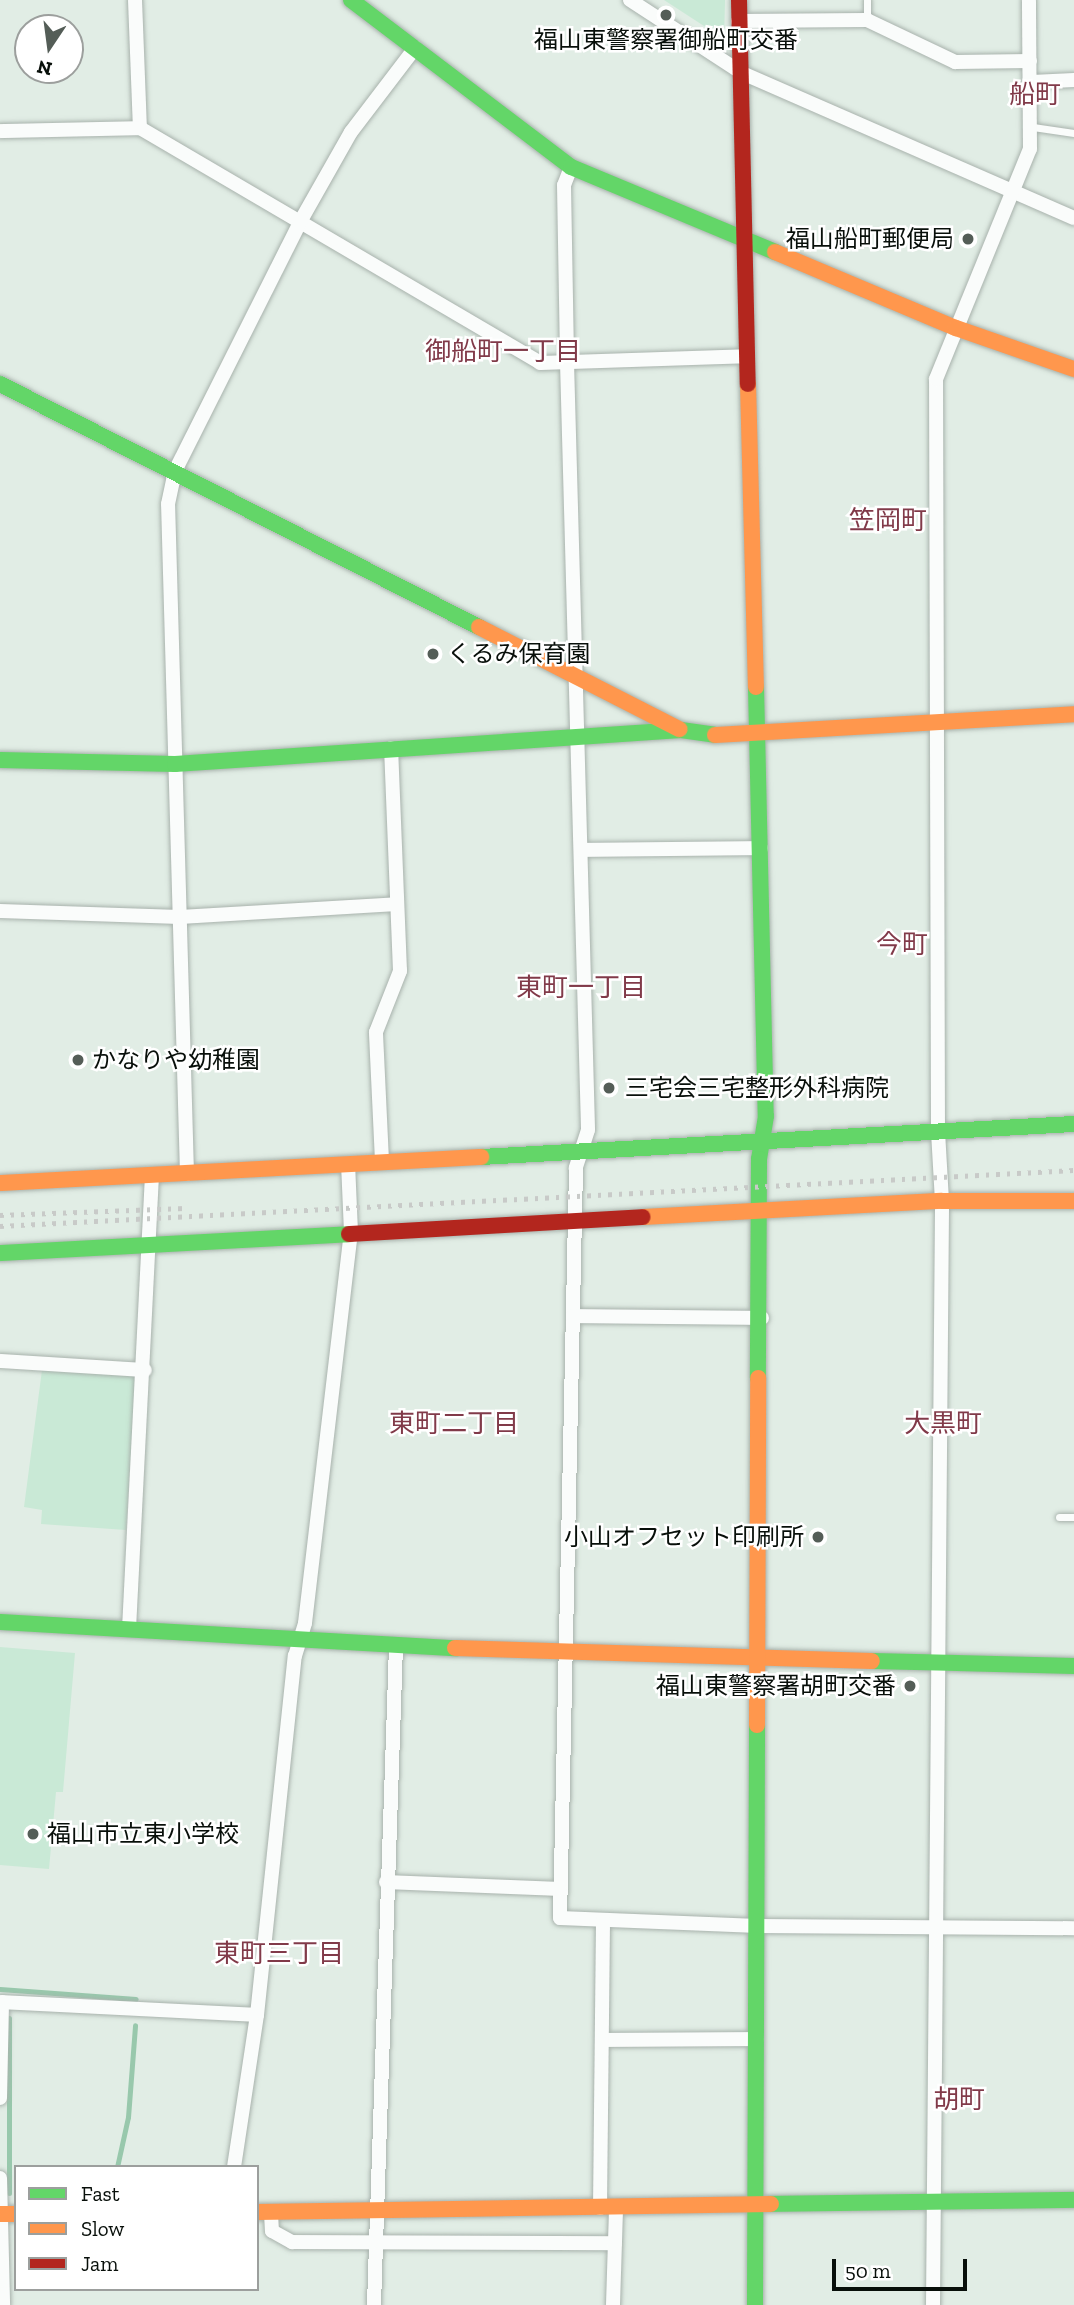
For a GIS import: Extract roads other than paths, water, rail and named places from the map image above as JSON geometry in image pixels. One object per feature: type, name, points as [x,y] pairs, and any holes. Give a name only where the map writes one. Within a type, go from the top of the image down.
[{"type":"street","points":[[135,0],[140,128]]},
{"type":"street","points":[[351,0],[571,167],[956,328],[1074,369]]},
{"type":"street","points":[[376,0],[382,23]]},
{"type":"street","points":[[630,0],[742,73],[1074,218]]},
{"type":"street","points":[[739,0],[743,241],[748,272],[746,356],[757,707],[754,735],[761,848],[763,1141],[755,2305]]},
{"type":"street","points":[[933,2305],[941,1664],[942,1201],[938,1125],[936,379],[1030,149],[1033,127],[1029,0]]},
{"type":"street","points":[[738,21],[867,20],[955,62],[1030,61]]},
{"type":"street","points":[[187,1174],[168,504],[175,471],[300,222],[351,132],[415,48]]},
{"type":"street","points":[[1032,82],[1074,80]]},
{"type":"street","points":[[0,131],[140,128],[540,363],[746,356]]},
{"type":"street","points":[[571,167],[564,185],[567,362],[588,1130],[576,1168],[560,1918],[758,1926],[1074,1928]]},
{"type":"street","points":[[0,384],[681,730]]},
{"type":"street","points":[[0,760],[176,764],[681,730],[754,735],[1074,714]]},
{"type":"street","points":[[382,1161],[376,1032],[400,971],[391,748]]},
{"type":"street","points":[[581,850],[761,848]]},
{"type":"street","points":[[0,911],[180,917],[397,904]]},
{"type":"street","points":[[0,1183],[763,1141],[938,1125],[1074,1124]]},
{"type":"street","points":[[234,2165],[257,2015],[300,1639],[351,1232],[348,1164]]},
{"type":"street","points":[[129,1629],[152,1244],[152,1176]]},
{"type":"street","points":[[0,1253],[942,1201],[1074,1201]]},
{"type":"street","points":[[573,1315],[762,1318]]},
{"type":"street","points":[[0,1361],[145,1370]]},
{"type":"street","points":[[0,1622],[565,1654],[1074,1666]]},
{"type":"street","points":[[373,2305],[376,2244],[374,2211],[396,1645]]},
{"type":"street","points":[[386,1882],[560,1889]]},
{"type":"street","points":[[603,1920],[608,2208],[615,2243],[613,2305]]},
{"type":"street","points":[[0,2098],[1,2002],[257,2015]]},
{"type":"street","points":[[603,2040],[757,2039]]},
{"type":"street","points":[[0,2178],[6,2214],[2,2305]]},
{"type":"street","points":[[615,2243],[292,2242],[272,2231],[264,2212],[1074,2200]]},
{"type":"lane","points":[[867,0],[867,20]]},
{"type":"lane","points":[[1033,127],[1074,133]]},
{"type":"lane","points":[[1059,1517],[1074,1517]]},
{"type":"waterway","points":[[0,1989],[136,1999]]},
{"type":"waterway","points":[[9,2018],[9,2193]]},
{"type":"waterway","points":[[117,2165],[128,2117],[135,2025]]},
{"type":"railway","points":[[0,1226],[1074,1170]]},
{"type":"railway","points":[[0,1215],[185,1208]]},
{"type":"place","name":"福山東警察署御船町交番","points":[[666,15]]},
{"type":"place","name":"福山船町郵便局","points":[[968,239]]},
{"type":"place","name":"くるみ保育園","points":[[433,654]]},
{"type":"place","name":"かなりや幼稚園","points":[[78,1060]]},
{"type":"place","name":"三宅会三宅整形外科病院","points":[[609,1088]]},
{"type":"place","name":"小山オフセット印刷所","points":[[818,1537]]},
{"type":"place","name":"福山東警察署胡町交番","points":[[910,1686]]},
{"type":"place","name":"福山市立東小学校","points":[[33,1834]]},
{"type":"district","name":"船町","points":[[1035,95]]},
{"type":"district","name":"御船町一丁目","points":[[503,352]]},
{"type":"district","name":"笠岡町","points":[[888,521]]},
{"type":"district","name":"今町","points":[[902,945]]},
{"type":"district","name":"東町一丁目","points":[[581,988]]},
{"type":"district","name":"東町二丁目","points":[[454,1424]]},
{"type":"district","name":"大黒町","points":[[943,1424]]},
{"type":"district","name":"東町三丁目","points":[[279,1954]]},
{"type":"district","name":"胡町","points":[[959,2100]]}]
